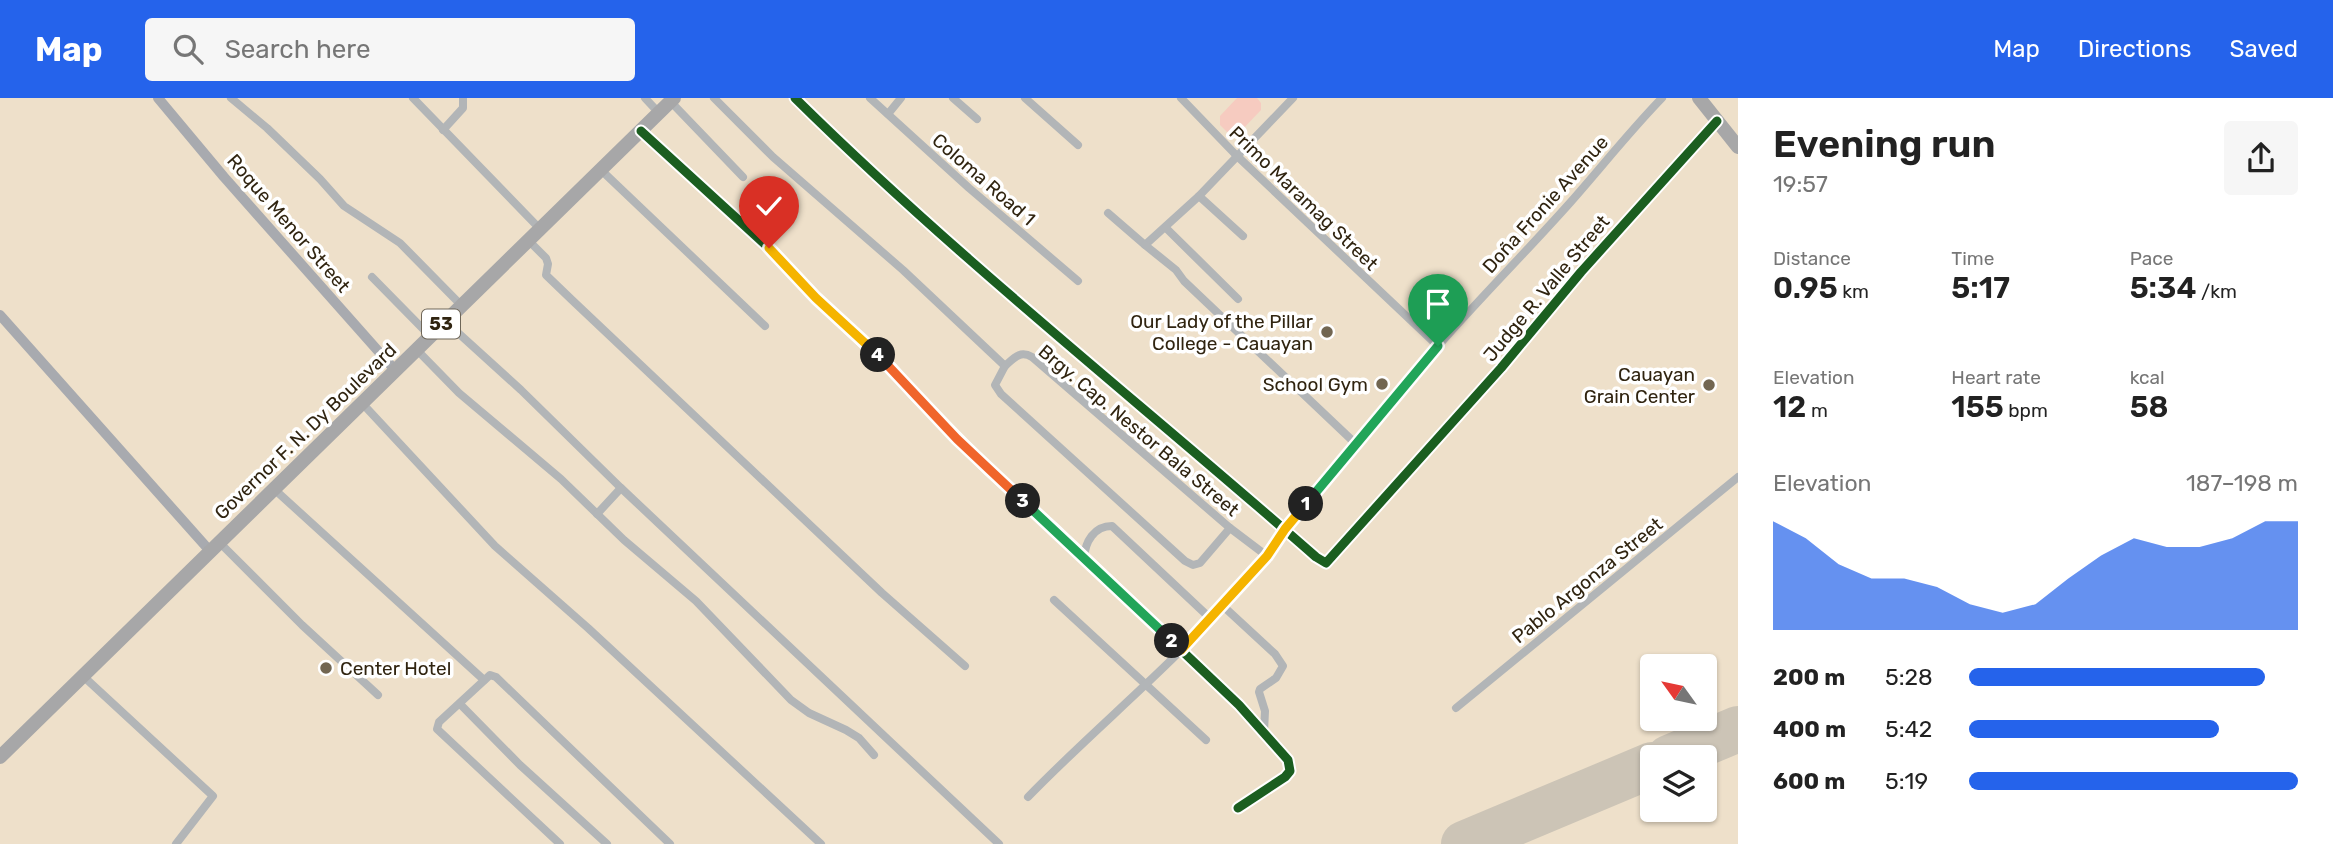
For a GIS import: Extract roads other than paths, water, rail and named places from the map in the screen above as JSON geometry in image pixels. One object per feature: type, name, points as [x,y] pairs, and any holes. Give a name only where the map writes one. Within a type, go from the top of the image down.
[{"type":"highway","points":[[1699,98],[1738,147]]},
{"type":"highway","name":"Governor F. N. Dy Boulevard","points":[[83,676],[672,100]]},
{"type":"highway","name":"53","points":[[0,757],[83,676]]},
{"type":"street","name":"Roque Menor Street","points":[[158,98],[224,177],[395,370]]},
{"type":"street","points":[[231,98],[276,136],[345,206],[400,243],[461,305]]},
{"type":"street","points":[[413,98],[540,229]]},
{"type":"street","points":[[443,130],[463,108],[463,98]]},
{"type":"street","points":[[645,98],[659,113]]},
{"type":"street","points":[[714,98],[774,157],[1005,366],[995,385],[1001,394],[1185,562],[1193,565],[1200,563],[1230,528]]},
{"type":"street","name":"Judge R. Valle Street","points":[[795,98],[882,182],[1068,345],[1326,563],[1501,368],[1589,262],[1717,121]]},
{"type":"street","name":"Coloma Road 1","points":[[870,98],[978,196],[1079,281]]},
{"type":"street","points":[[888,114],[901,98]]},
{"type":"street","points":[[953,98],[976,119]]},
{"type":"street","points":[[1025,98],[1078,145]]},
{"type":"street","name":"Primo Maramag Street","points":[[1181,98],[1236,155],[1438,346]]},
{"type":"street","points":[[1145,245],[1199,196],[1293,98]]},
{"type":"street","name":"Doña Fronie Avenue","points":[[1028,797],[1223,606],[1438,346],[1662,98]]},
{"type":"street","points":[[672,100],[743,177]]},
{"type":"street","points":[[640,131],[769,248],[816,298],[892,369],[989,471],[1181,650],[1264,732],[1288,760],[1290,771],[1238,808]]},
{"type":"street","points":[[601,170],[765,326]]},
{"type":"street","points":[[1199,196],[1243,236]]},
{"type":"street","points":[[1108,213],[1175,270],[1356,444]]},
{"type":"street","points":[[1166,228],[1238,299]]},
{"type":"street","points":[[528,240],[547,258],[546,275],[882,593],[965,666]]},
{"type":"street","points":[[372,277],[430,336]]},
{"type":"street","points":[[0,314],[214,547],[378,695]]},
{"type":"street","points":[[445,321],[999,844]]},
{"type":"street","points":[[416,349],[459,393],[552,471],[624,540],[696,601],[792,700],[808,713],[859,738],[874,755]]},
{"type":"street","name":"Brgy. Cap. Nestor Bala Street","points":[[1005,366],[1020,354],[1032,356],[1230,528],[1267,556]]},
{"type":"street","points":[[361,402],[495,546],[588,628],[821,844]]},
{"type":"street","name":"Pablo Argonza Street","points":[[1456,708],[1738,477]]},
{"type":"street","points":[[597,514],[621,488]]},
{"type":"street","points":[[274,489],[484,680]]},
{"type":"street","points":[[1084,558],[1085,547],[1094,533],[1105,526],[1112,526],[1211,619]]},
{"type":"street","points":[[1054,600],[1206,740]]},
{"type":"street","points":[[1223,606],[1275,654],[1283,666],[1276,678],[1258,692],[1265,711],[1264,732]]},
{"type":"street","points":[[83,676],[213,796],[176,844]]},
{"type":"street","points":[[560,844],[438,731],[439,722],[489,676],[496,677],[670,844]]},
{"type":"street","points":[[460,704],[520,765],[607,844]]},
{"type":"place","name":"Our Lady of the Pillar College - Cauayan","points":[[1327,332]]},
{"type":"place","name":"School Gym","points":[[1382,384]]},
{"type":"place","name":"Cauayan Grain Center","points":[[1709,385]]},
{"type":"place","name":"Center Hotel","points":[[326,668]]}]
